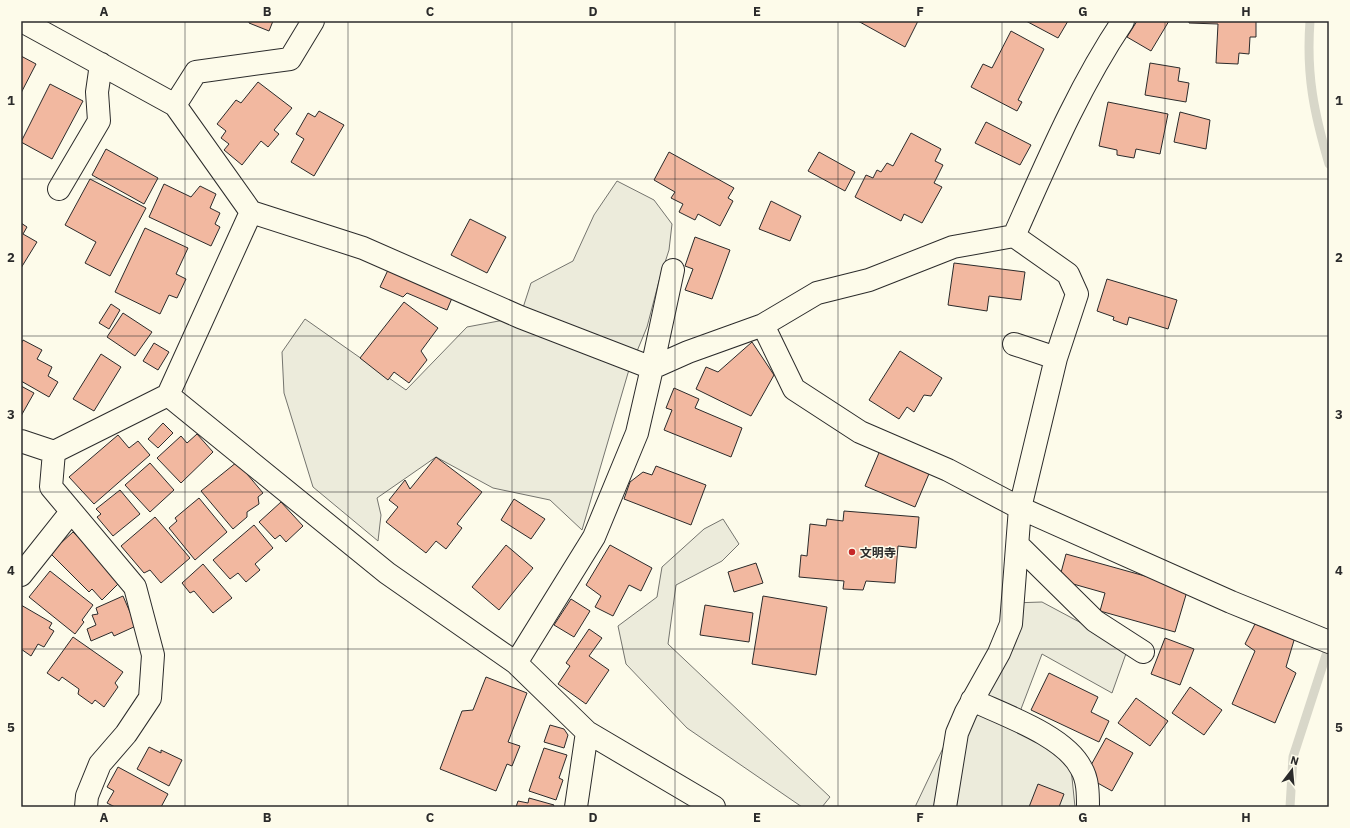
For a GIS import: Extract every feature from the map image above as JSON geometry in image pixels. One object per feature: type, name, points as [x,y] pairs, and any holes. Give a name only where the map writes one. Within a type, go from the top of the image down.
[{"type":"street","points":[[22,21],[175,104],[251,212],[363,248],[520,317],[652,368],[688,352],[763,325],[817,293],[869,280],[953,247],[1014,236],[1068,274],[1077,294],[1056,358],[1020,508],[1011,624],[999,653],[972,700],[957,733],[945,807]]},
{"type":"street","points":[[175,104],[196,72],[290,59],[313,21]]},
{"type":"street","points":[[1014,236],[1065,122],[1110,41],[1123,21]]},
{"type":"street","points":[[59,189],[99,121],[97,92],[101,64]]},
{"type":"street","points":[[21,441],[54,452],[168,395],[251,212]]},
{"type":"street","points":[[516,663],[594,537],[637,432],[673,270]]},
{"type":"street","points":[[763,325],[794,389],[860,432],[948,470],[1020,508],[1231,602],[1329,642]]},
{"type":"street","points":[[1014,344],[1056,358]]},
{"type":"street","points":[[168,395],[387,573],[516,663],[587,732],[714,807]]},
{"type":"street","points":[[54,452],[52,487],[71,512],[135,587],[153,655],[150,698],[126,734],[100,764],[87,796],[86,807]]},
{"type":"street","points":[[21,575],[71,512]]},
{"type":"street","points":[[1018,545],[1095,621],[1143,652]]},
{"type":"street","points":[[972,700],[1052,738],[1073,755],[1082,768],[1088,789],[1088,807]]},
{"type":"street","points":[[576,807],[587,732]]},
{"type":"shaded area","points":[[617,181],[654,200],[672,224],[669,250],[647,327],[628,373],[582,530],[550,500],[493,488],[436,457],[377,498],[381,515],[378,541],[313,487],[284,393],[282,352],[305,319],[406,390],[467,327],[520,317],[531,283],[573,261],[594,215]]},
{"type":"shaded area","points":[[723,519],[739,544],[722,561],[676,585],[668,644],[830,797],[822,807],[802,807],[687,728],[626,664],[618,626],[657,597],[662,567],[704,529]]},
{"type":"shaded area","points":[[1042,602],[1128,648],[1112,693],[1042,654],[1021,709],[1071,768],[1075,807],[915,807],[1012,603]]},
{"type":"building","points":[[249,21],[273,21],[269,31],[249,23]]},
{"type":"building","points":[[858,21],[918,21],[905,47]]},
{"type":"building","points":[[1026,21],[1068,21],[1058,38]]},
{"type":"building","points":[[1137,21],[1169,21],[1151,51],[1127,37]]},
{"type":"building","points":[[1189,21],[1256,21],[1256,37],[1250,37],[1249,54],[1239,53],[1238,64],[1216,63],[1218,24],[1189,23]]},
{"type":"building","points":[[1011,31],[1044,49],[1018,100],[1022,102],[1017,111],[971,87],[983,64],[992,68]]},
{"type":"building","points":[[21,56],[36,64],[21,93]]},
{"type":"building","points":[[1150,63],[1180,68],[1178,81],[1189,83],[1186,102],[1145,95]]},
{"type":"building","points":[[258,82],[292,108],[274,130],[279,134],[268,147],[261,141],[242,165],[224,150],[229,144],[221,138],[226,131],[217,124],[236,100],[241,103]]},
{"type":"building","points":[[50,84],[83,101],[52,159],[21,142]]},
{"type":"building","points":[[1108,102],[1168,114],[1160,154],[1136,149],[1134,158],[1117,155],[1117,150],[1099,146]]},
{"type":"building","points":[[319,111],[344,125],[314,176],[291,162],[304,139],[296,134],[308,113],[315,117]]},
{"type":"building","points":[[1180,112],[1210,120],[1206,149],[1174,142]]},
{"type":"building","points":[[986,122],[1031,145],[1020,165],[975,143]]},
{"type":"building","points":[[911,133],[941,149],[935,161],[943,165],[934,183],[942,187],[922,223],[904,214],[901,221],[855,197],[866,175],[873,178],[877,170],[881,172],[887,163],[893,166]]},
{"type":"building","points":[[106,149],[158,178],[144,204],[92,175]]},
{"type":"building","points":[[669,152],[734,188],[728,198],[733,201],[720,226],[698,214],[695,220],[679,212],[683,204],[671,198],[675,192],[654,180]]},
{"type":"building","points":[[819,152],[855,172],[845,191],[808,171]]},
{"type":"building","points":[[90,179],[146,208],[110,276],[85,263],[96,242],[65,225]]},
{"type":"building","points":[[164,184],[191,197],[200,186],[216,194],[210,208],[220,213],[215,224],[220,227],[211,246],[149,217]]},
{"type":"building","points":[[771,201],[801,216],[790,241],[759,229]]},
{"type":"building","points":[[470,219],[506,237],[487,273],[451,255]]},
{"type":"building","points":[[21,223],[27,227],[23,234],[37,242],[21,268]]},
{"type":"building","points":[[145,228],[188,248],[176,274],[186,279],[177,298],[169,295],[160,314],[115,292]]},
{"type":"building","points":[[695,237],[730,250],[712,299],[685,290],[693,269],[685,266]]},
{"type":"building","points":[[954,263],[1025,272],[1021,300],[989,296],[987,311],[948,305]]},
{"type":"building","points":[[388,270],[452,298],[447,310],[407,293],[403,297],[380,287]]},
{"type":"building","points":[[1107,279],[1177,300],[1168,329],[1129,317],[1127,325],[1113,320],[1114,317],[1097,311]]},
{"type":"building","points":[[404,302],[438,328],[421,351],[427,360],[409,383],[394,372],[388,380],[360,358]]},
{"type":"building","points":[[111,304],[120,310],[109,329],[99,323]]},
{"type":"building","points":[[123,313],[152,332],[135,356],[107,337]]},
{"type":"building","points":[[23,340],[42,350],[37,359],[52,367],[48,376],[58,382],[49,397],[21,381],[21,344]]},
{"type":"building","points":[[752,342],[774,375],[751,416],[696,389],[706,367],[718,372]]},
{"type":"building","points":[[154,343],[169,352],[158,370],[143,361]]},
{"type":"building","points":[[900,351],[942,378],[931,396],[924,395],[914,412],[907,407],[899,419],[869,400]]},
{"type":"building","points":[[101,354],[121,367],[94,411],[73,399]]},
{"type":"building","points":[[21,386],[34,393],[21,416]]},
{"type":"building","points":[[674,388],[699,399],[695,408],[742,428],[731,457],[664,430],[672,410],[666,408]]},
{"type":"building","points":[[163,423],[173,433],[158,448],[148,439]]},
{"type":"building","points":[[197,434],[213,452],[181,483],[157,458],[181,436],[187,443]]},
{"type":"building","points":[[118,435],[129,448],[138,441],[150,455],[94,504],[69,477]]},
{"type":"building","points":[[881,448],[931,469],[915,507],[865,486]]},
{"type":"building","points":[[436,457],[482,492],[457,524],[462,528],[446,549],[436,541],[426,553],[386,522],[398,507],[389,500],[405,480],[410,489]]},
{"type":"building","points":[[237,462],[263,493],[258,497],[259,504],[247,512],[247,517],[233,529],[201,491]]},
{"type":"building","points":[[150,463],[174,490],[150,512],[125,485]]},
{"type":"building","points":[[656,466],[706,485],[691,525],[624,499],[630,482],[643,472],[652,475]]},
{"type":"building","points":[[120,490],[140,514],[113,536],[97,517],[101,514],[96,509]]},
{"type":"building","points":[[199,498],[227,532],[195,560],[169,528],[177,521],[175,518]]},
{"type":"building","points":[[514,499],[545,519],[531,539],[501,520]]},
{"type":"building","points":[[281,502],[303,526],[286,542],[280,535],[275,539],[259,522]]},
{"type":"building","name":"文明寺","points":[[844,511],[919,517],[916,548],[898,546],[895,583],[866,581],[863,590],[843,589],[844,581],[799,577],[801,555],[807,556],[810,524],[826,526],[827,519],[843,521]]},
{"type":"building","points":[[155,517],[190,558],[161,583],[150,570],[144,573],[121,546]]},
{"type":"building","points":[[254,525],[273,548],[255,564],[260,570],[246,582],[238,573],[230,579],[213,560]]},
{"type":"building","points":[[73,532],[121,581],[102,600],[92,589],[89,592],[50,553]]},
{"type":"building","points":[[506,545],[533,568],[499,610],[472,587]]},
{"type":"building","points":[[610,545],[652,568],[641,591],[629,585],[613,616],[595,607],[601,596],[586,585]]},
{"type":"building","points":[[1066,554],[1188,588],[1175,632],[1100,611],[1105,593],[1059,580]]},
{"type":"building","points":[[756,563],[763,583],[734,592],[728,572]]},
{"type":"building","points":[[203,564],[232,598],[213,613],[194,591],[190,593],[182,583]]},
{"type":"building","points":[[50,571],[93,605],[82,620],[84,622],[75,634],[29,597]]},
{"type":"building","points":[[123,596],[136,626],[114,636],[112,632],[91,641],[87,629],[96,625],[92,615],[98,614],[96,608]]},
{"type":"building","points":[[763,596],[827,607],[816,675],[752,664]]},
{"type":"building","points":[[571,599],[590,611],[574,637],[554,625]]},
{"type":"building","points":[[21,605],[52,623],[49,628],[54,631],[44,647],[38,644],[31,656],[21,649]]},
{"type":"building","points":[[705,605],[753,613],[749,642],[700,635]]},
{"type":"building","points":[[1255,624],[1295,637],[1286,667],[1296,673],[1275,723],[1232,704],[1255,651],[1245,644]]},
{"type":"building","points":[[589,629],[602,638],[589,656],[609,670],[586,704],[558,684],[570,666],[566,663]]},
{"type":"building","points":[[73,637],[123,672],[115,683],[118,687],[104,707],[95,700],[92,704],[78,694],[79,689],[62,677],[59,681],[47,673]]},
{"type":"building","points":[[1165,638],[1194,649],[1180,685],[1151,674]]},
{"type":"building","points":[[1049,673],[1098,697],[1091,712],[1109,721],[1099,742],[1031,710]]},
{"type":"building","points":[[486,677],[527,693],[508,742],[520,746],[512,766],[507,764],[496,791],[440,769],[462,711],[473,710]]},
{"type":"building","points":[[1190,687],[1222,710],[1204,735],[1172,713]]},
{"type":"building","points":[[1136,698],[1168,721],[1150,746],[1118,723]]},
{"type":"building","points":[[550,725],[564,729],[568,735],[564,748],[544,742]]},
{"type":"building","points":[[1106,738],[1133,753],[1112,791],[1085,776]]},
{"type":"building","points":[[149,747],[161,753],[161,750],[182,760],[169,786],[137,769]]},
{"type":"building","points":[[544,748],[567,755],[559,778],[563,780],[556,800],[529,791]]},
{"type":"building","points":[[118,767],[168,794],[161,807],[115,807],[107,803],[114,791],[107,787]]},
{"type":"building","points":[[1038,784],[1064,794],[1059,807],[1029,807]]},
{"type":"building","points":[[529,798],[554,805],[553,807],[516,807],[518,801],[528,803]]},
{"type":"waterway","points":[[1310,21],[1309,59],[1312,94],[1319,128],[1329,164]]},
{"type":"waterway","points":[[1290,807],[1293,757],[1329,646]]},
{"type":"place","name":"文明寺","points":[[852,552]]}]
